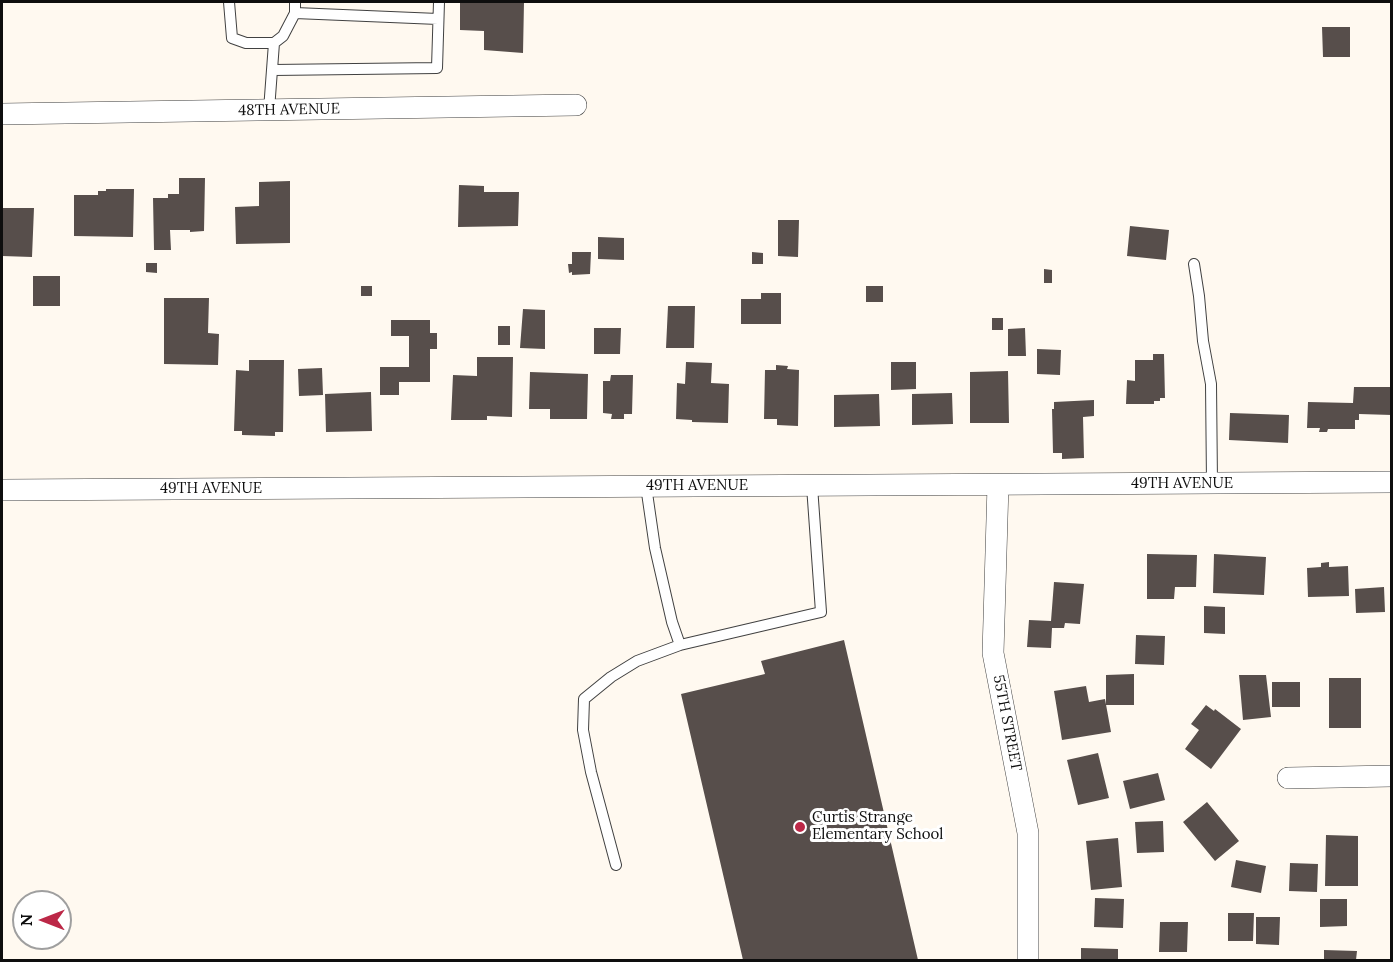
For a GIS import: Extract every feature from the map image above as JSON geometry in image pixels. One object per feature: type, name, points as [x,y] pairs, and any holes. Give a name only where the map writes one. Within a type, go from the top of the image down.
[{"type":"street","name":"48TH AVENUE","points":[[2,114],[576,105]]},
{"type":"street","name":"49TH AVENUE","points":[[2,490],[1392,483]]},
{"type":"street","name":"55TH STREET","points":[[998,485],[993,653],[1028,833],[1028,960]]},
{"type":"street","points":[[1288,778],[1392,776]]},
{"type":"lane","points":[[229,2],[232,38],[246,43],[274,43],[283,36],[295,7],[438,19]]},
{"type":"lane","points":[[273,70],[437,68],[439,2]]},
{"type":"lane","points":[[269,110],[274,43]]},
{"type":"lane","points":[[1194,264],[1203,341],[1211,384],[1212,483]]},
{"type":"lane","points":[[646,486],[655,548],[672,622],[680,645]]},
{"type":"lane","points":[[616,865],[591,772],[583,730],[584,699],[611,677],[637,662],[680,645],[821,612],[812,486]]},
{"type":"building","points":[[460,2],[524,2],[523,53],[484,50],[484,31],[460,30]]},
{"type":"building","points":[[1322,27],[1350,27],[1350,57],[1323,57]]},
{"type":"building","points":[[179,178],[205,178],[204,231],[170,230],[171,250],[154,250],[153,198],[168,198],[168,194],[179,194]]},
{"type":"building","points":[[290,181],[290,243],[236,244],[235,207],[259,206],[259,182]]},
{"type":"building","points":[[459,185],[484,186],[484,192],[519,192],[518,226],[458,227]]},
{"type":"building","points":[[106,189],[134,189],[133,237],[74,236],[74,195],[98,195],[98,191],[106,191]]},
{"type":"building","points":[[2,208],[34,208],[32,257],[2,256]]},
{"type":"building","points":[[778,220],[799,220],[798,257],[778,256]]},
{"type":"building","points":[[1130,226],[1169,230],[1166,260],[1127,256]]},
{"type":"building","points":[[598,237],[624,238],[624,260],[598,259]]},
{"type":"building","points":[[572,252],[591,252],[590,274],[572,275],[572,272],[569,273],[568,264],[572,264]]},
{"type":"building","points":[[752,252],[763,253],[763,264],[752,264]]},
{"type":"building","points":[[146,263],[157,263],[157,273],[146,272]]},
{"type":"building","points":[[1044,269],[1052,270],[1052,283],[1044,283]]},
{"type":"building","points":[[33,276],[60,276],[60,306],[33,306]]},
{"type":"building","points":[[361,286],[372,286],[372,296],[361,296]]},
{"type":"building","points":[[866,286],[883,286],[883,302],[866,302]]},
{"type":"building","points":[[761,293],[781,293],[781,324],[741,324],[741,299],[761,299]]},
{"type":"building","points":[[164,298],[209,298],[208,333],[219,334],[218,365],[164,364]]},
{"type":"building","points":[[668,306],[695,306],[694,348],[666,348]]},
{"type":"building","points":[[523,309],[545,310],[545,349],[520,348]]},
{"type":"building","points":[[992,318],[1003,318],[1003,330],[992,330]]},
{"type":"building","points":[[391,320],[430,320],[430,333],[437,333],[437,349],[430,349],[430,382],[399,382],[399,395],[380,395],[380,367],[409,367],[409,336],[391,336]]},
{"type":"building","points":[[498,326],[510,326],[510,345],[498,345]]},
{"type":"building","points":[[594,328],[621,328],[620,354],[594,354]]},
{"type":"building","points":[[1025,328],[1026,356],[1008,356],[1008,329]]},
{"type":"building","points":[[1037,349],[1061,350],[1060,375],[1037,374]]},
{"type":"building","points":[[1153,354],[1164,354],[1165,398],[1154,401],[1154,404],[1126,404],[1127,380],[1135,381],[1135,360],[1153,360]]},
{"type":"building","points":[[477,357],[513,357],[512,417],[487,416],[487,420],[451,420],[453,375],[477,376]]},
{"type":"building","points":[[249,360],[284,360],[283,432],[275,432],[275,436],[242,435],[242,431],[234,431],[236,370],[249,371]]},
{"type":"building","points":[[686,362],[712,363],[711,383],[729,384],[728,423],[676,419],[677,383],[685,384]]},
{"type":"building","points":[[891,362],[916,362],[916,389],[891,390]]},
{"type":"building","points":[[776,365],[799,370],[798,426],[777,425],[777,419],[764,419],[765,370],[776,370]]},
{"type":"building","points":[[322,368],[323,395],[299,396],[298,369]]},
{"type":"building","points":[[1008,371],[1009,423],[970,423],[970,372]]},
{"type":"building","points":[[530,372],[588,374],[587,419],[550,419],[550,409],[529,409]]},
{"type":"building","points":[[611,375],[633,375],[632,414],[624,414],[624,419],[611,419],[612,414],[603,413],[603,381],[610,381]]},
{"type":"building","points":[[1354,387],[1392,387],[1392,415],[1359,414],[1359,420],[1355,420],[1355,429],[1328,429],[1327,432],[1319,432],[1320,428],[1307,428],[1308,402],[1353,403]]},
{"type":"building","points":[[371,392],[372,431],[326,432],[325,394]]},
{"type":"building","points":[[952,393],[953,424],[912,425],[912,394]]},
{"type":"building","points":[[879,394],[880,426],[834,427],[834,395]]},
{"type":"building","points":[[1094,400],[1094,416],[1083,417],[1084,458],[1062,459],[1062,453],[1053,453],[1052,409],[1054,409],[1054,402]]},
{"type":"building","points":[[1230,413],[1289,415],[1288,443],[1229,440]]},
{"type":"building","points":[[1147,554],[1197,555],[1196,587],[1175,587],[1174,599],[1147,599]]},
{"type":"building","points":[[1214,554],[1266,557],[1264,595],[1213,593]]},
{"type":"building","points":[[1329,562],[1329,567],[1348,566],[1349,596],[1308,597],[1307,568],[1321,567],[1321,563]]},
{"type":"building","points":[[1054,582],[1084,584],[1080,624],[1065,623],[1064,628],[1052,628],[1051,648],[1027,647],[1029,620],[1051,621]]},
{"type":"building","points":[[1384,587],[1385,612],[1356,613],[1355,589]]},
{"type":"building","points":[[1204,606],[1225,607],[1225,634],[1204,633]]},
{"type":"building","points":[[1136,635],[1165,636],[1164,665],[1135,664]]},
{"type":"building","name":"Curtis Strange Elementary School","points":[[844,640],[918,960],[743,960],[681,694],[765,674],[761,661]]},
{"type":"building","points":[[1134,674],[1134,705],[1106,705],[1106,675]]},
{"type":"building","points":[[1239,675],[1266,675],[1271,717],[1243,720]]},
{"type":"building","points":[[1329,678],[1361,678],[1361,728],[1329,728]]},
{"type":"building","points":[[1272,682],[1300,682],[1300,707],[1272,707]]},
{"type":"building","points":[[1086,686],[1089,702],[1105,699],[1111,732],[1062,740],[1054,691]]},
{"type":"building","points":[[1206,705],[1241,729],[1211,769],[1185,749],[1199,730],[1191,724]]},
{"type":"building","points":[[1098,753],[1109,798],[1078,805],[1067,760]]},
{"type":"building","points":[[1158,773],[1165,800],[1130,809],[1123,781]]},
{"type":"building","points":[[1207,802],[1239,841],[1215,861],[1183,822]]},
{"type":"building","points":[[1163,821],[1164,852],[1137,853],[1135,822]]},
{"type":"building","points":[[1326,835],[1358,836],[1358,886],[1325,886]]},
{"type":"building","points":[[1118,838],[1122,887],[1091,890],[1086,841]]},
{"type":"building","points":[[1236,860],[1266,866],[1261,893],[1231,887]]},
{"type":"building","points":[[1290,863],[1318,864],[1317,892],[1289,891]]},
{"type":"building","points":[[1095,898],[1124,899],[1123,928],[1094,927]]},
{"type":"building","points":[[1320,899],[1347,899],[1347,926],[1320,927]]},
{"type":"building","points":[[1228,913],[1254,913],[1253,941],[1228,941]]},
{"type":"building","points":[[1256,917],[1280,917],[1279,945],[1256,944]]},
{"type":"building","points":[[1160,922],[1188,922],[1187,952],[1159,952]]},
{"type":"building","points":[[1081,948],[1118,949],[1118,960],[1081,960]]},
{"type":"building","points":[[1324,950],[1357,951],[1356,960],[1324,960]]},
{"type":"place","name":"Curtis Strange Elementary School","points":[[800,827]]}]
